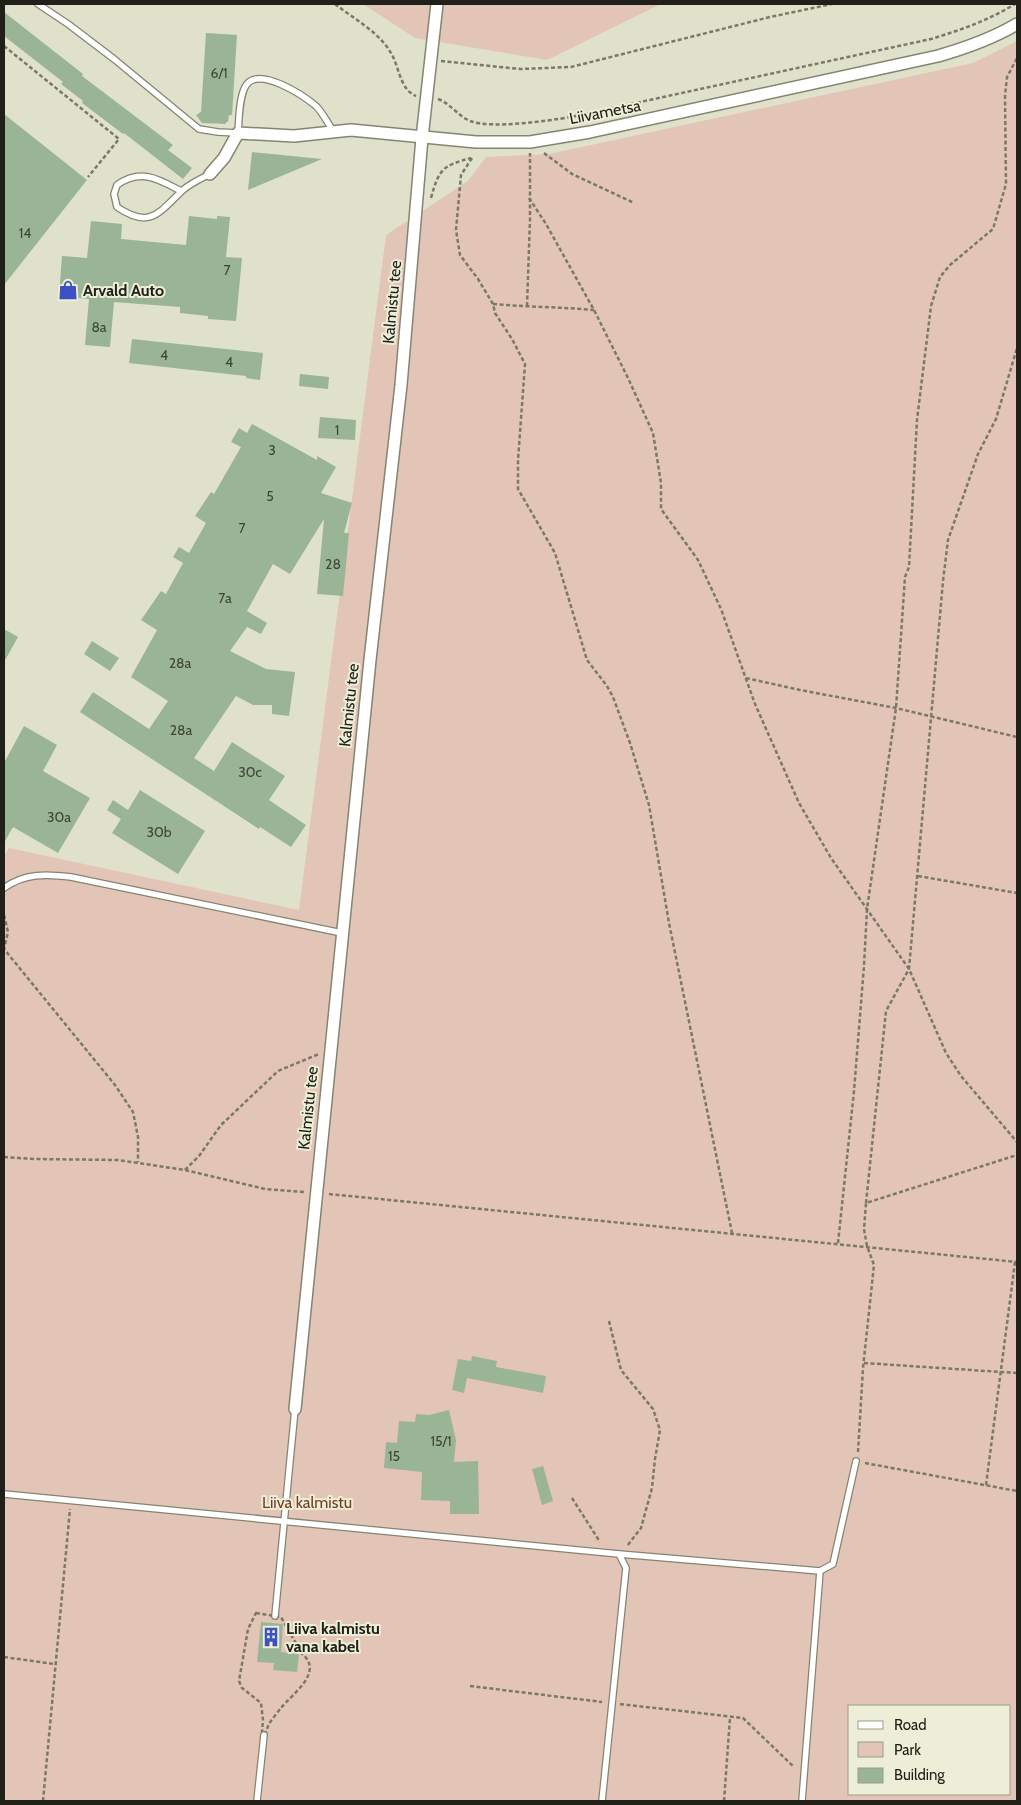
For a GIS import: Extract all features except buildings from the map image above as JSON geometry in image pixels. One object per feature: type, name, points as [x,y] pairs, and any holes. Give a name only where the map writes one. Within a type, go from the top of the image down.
[{"type":"street","name":"Kalmistu tee","points":[[295,1409],[342,933],[401,385],[422,138],[437,4]]},
{"type":"street","name":"Liivametsa","points":[[238,133],[294,136],[351,130],[476,142],[530,142],[590,132],[938,56],[970,46],[1002,33],[1017,24]]},
{"type":"street","points":[[210,174],[224,158],[238,133]]},
{"type":"lane","points":[[38,4],[76,30],[200,129],[238,133],[243,92],[248,83],[254,79],[269,80],[293,89],[317,108],[334,132]]},
{"type":"lane","points":[[181,191],[149,176],[135,176],[126,178],[116,185],[114,194],[117,207],[126,213],[142,218],[152,217],[171,204],[181,191],[191,183],[210,174]]},
{"type":"lane","points":[[4,888],[20,878],[45,874],[71,877],[342,933]]},
{"type":"lane","points":[[275,1616],[295,1409]]},
{"type":"lane","points":[[4,1494],[619,1554],[820,1571],[833,1564],[856,1461]]},
{"type":"lane","points":[[602,1801],[626,1568],[619,1554]]},
{"type":"lane","points":[[802,1801],[820,1571]]},
{"type":"lane","points":[[257,1801],[264,1735]]},
{"type":"path","points":[[335,4],[384,43],[394,58],[406,89],[411,94],[444,102],[465,119],[479,124],[533,122],[571,117],[932,39],[962,30],[1016,4]]},
{"type":"path","points":[[432,60],[520,69],[571,67],[770,17],[832,4]]},
{"type":"path","points":[[4,46],[119,139],[88,177]]},
{"type":"path","points":[[838,1244],[854,1090],[867,909],[896,708],[904,577],[909,567],[917,420],[931,306],[940,277],[950,265],[993,229],[1006,184],[1005,96],[1007,77],[1017,58]]},
{"type":"path","points":[[476,142],[475,154],[461,175],[456,230],[460,255],[478,279],[493,304],[496,313],[525,364],[518,460],[518,489],[555,553],[587,660],[613,696],[649,805],[669,923],[732,1233]]},
{"type":"path","points":[[527,306],[530,142]]},
{"type":"path","points":[[530,142],[572,174],[634,203]]},
{"type":"path","points":[[417,201],[431,198],[437,177],[444,168],[472,158]]},
{"type":"path","points":[[529,198],[546,224],[594,310],[653,433],[661,483],[661,509],[698,560],[721,609],[755,704],[800,803],[831,858],[909,969],[946,1054],[961,1076],[1017,1142]]},
{"type":"path","points":[[493,304],[594,310]]},
{"type":"path","points":[[1017,348],[996,418],[978,454],[948,540],[909,969],[886,1011],[866,1203],[864,1229],[867,1246],[874,1265],[856,1461],[1017,1491]]},
{"type":"path","points":[[746,678],[896,708],[931,718],[1017,737]]},
{"type":"path","points":[[918,876],[1017,893]]},
{"type":"path","points":[[4,915],[8,932],[4,949],[116,1085],[133,1112],[138,1138],[138,1163]]},
{"type":"path","points":[[185,1170],[199,1156],[221,1125],[278,1070],[330,1050]]},
{"type":"path","points":[[866,1203],[1017,1155]]},
{"type":"path","points":[[4,1157],[118,1160],[185,1170],[266,1189],[316,1192],[1016,1262],[986,1485]]},
{"type":"path","points":[[609,1321],[621,1370],[653,1409],[660,1430],[652,1488],[641,1528],[619,1554]]},
{"type":"path","points":[[864,1363],[1017,1373]]},
{"type":"path","points":[[572,1498],[606,1552]]},
{"type":"path","points":[[43,1801],[70,1501]]},
{"type":"path","points":[[256,1613],[281,1617],[306,1658],[309,1667],[306,1681],[298,1692],[281,1707],[264,1735],[262,1732],[261,1703],[242,1688],[239,1681],[248,1629],[256,1613]]},
{"type":"path","points":[[4,1657],[55,1664]]},
{"type":"path","points":[[470,1686],[743,1718],[804,1776]]},
{"type":"path","points":[[724,1801],[730,1717]]},
{"type":"green space","points":[[363,4],[661,4],[547,60],[415,38]]},
{"type":"green space","name":"Liiva kalmistu","points":[[1017,41],[1017,1801],[4,1801],[4,856],[9,848],[299,910],[386,235],[468,181],[486,157],[549,154],[973,63]]},
{"type":"place","name":"Arvald Auto","points":[[68,290]]},
{"type":"place","name":"Liiva kalmistu vana kabel","points":[[271,1637]]}]
